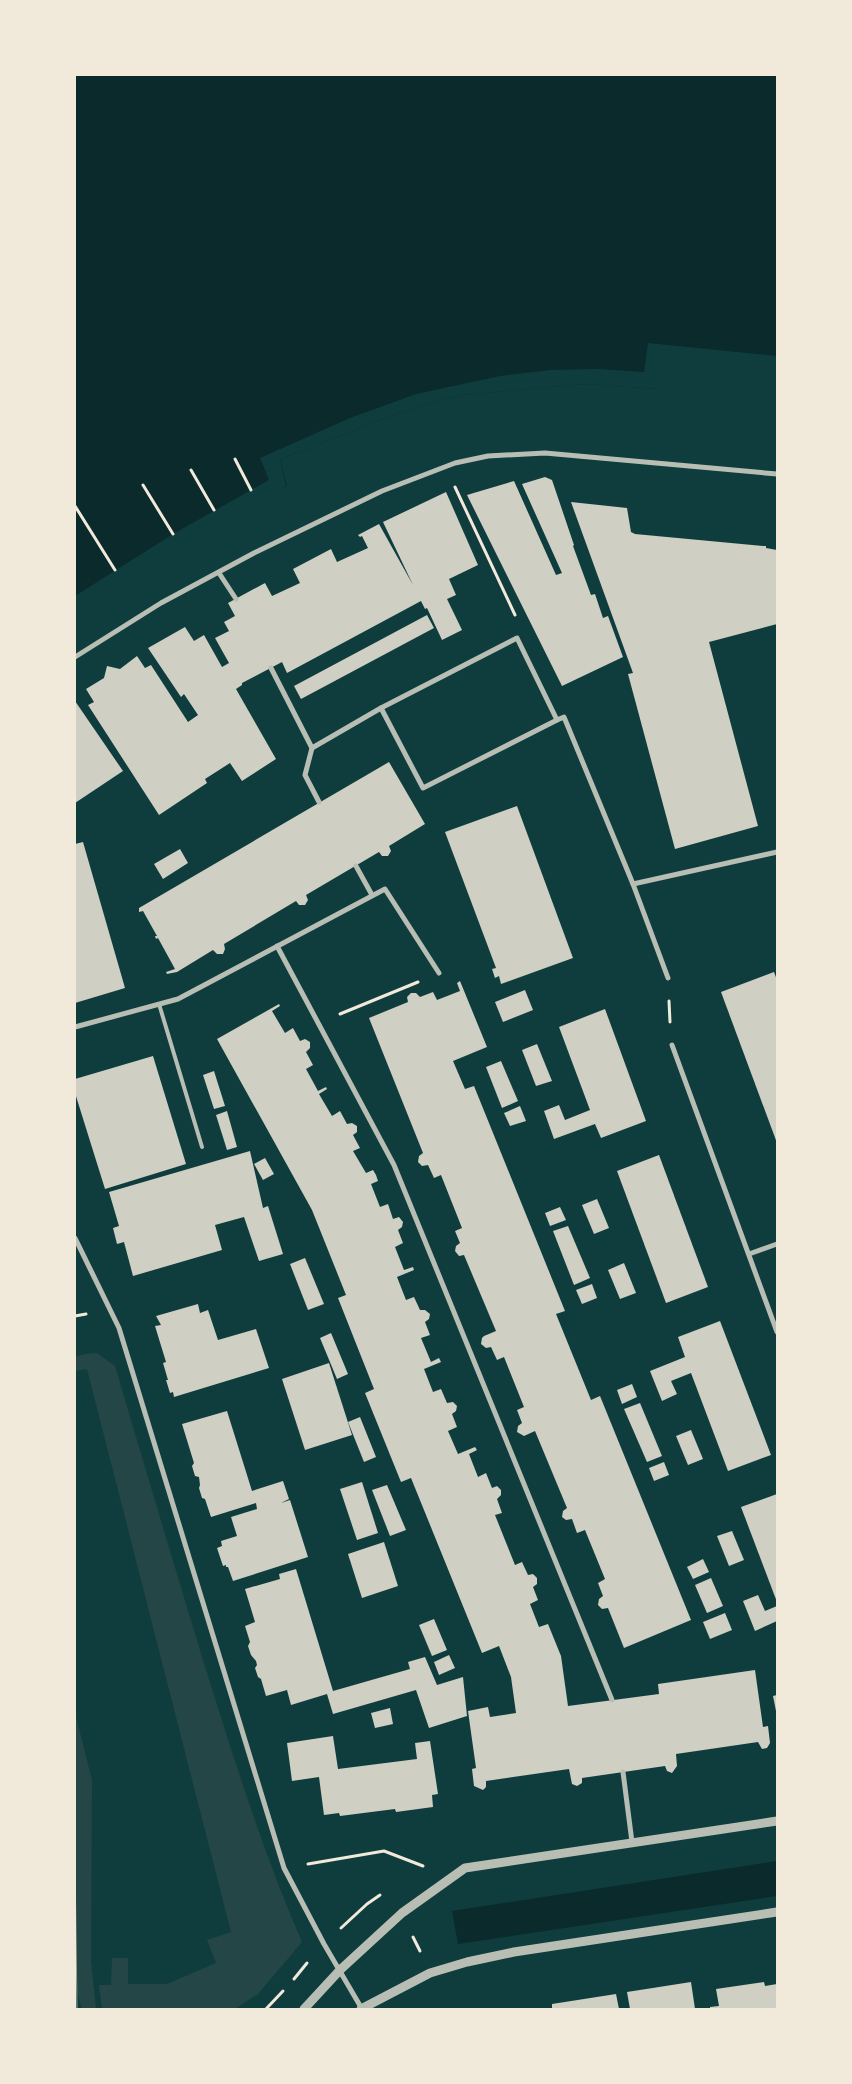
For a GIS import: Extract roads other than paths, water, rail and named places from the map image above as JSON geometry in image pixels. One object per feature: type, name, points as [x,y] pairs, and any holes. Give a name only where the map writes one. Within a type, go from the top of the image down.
[{"type":"street","points":[[75,657],[161,603],[254,553],[382,491],[445,467],[488,456],[545,453],[777,474]]},
{"type":"street","points":[[219,573],[236,599]]},
{"type":"street","points":[[312,748],[381,708],[517,638],[557,720]]},
{"type":"street","points":[[271,668],[312,748],[305,775],[319,802]]},
{"type":"street","points":[[381,708],[422,788],[564,717],[633,884],[668,978]]},
{"type":"street","points":[[633,884],[777,852]]},
{"type":"street","points":[[356,866],[372,895]]},
{"type":"street","points":[[75,1027],[178,999],[385,889],[439,973]]},
{"type":"street","points":[[277,946],[394,1164],[612,1700]]},
{"type":"street","points":[[672,1045],[777,1332]]},
{"type":"street","points":[[75,1238],[119,1328],[284,1868],[324,1944],[362,2009],[430,1973],[467,1962],[514,1952],[777,1912]]},
{"type":"street","points":[[749,1254],[777,1244]]},
{"type":"street","points":[[624,1772],[632,1842]]},
{"type":"street","points":[[304,2009],[340,1970],[402,1913],[465,1868],[777,1821]]},
{"type":"lane","points":[[159,1004],[202,1147]]},
{"type":"tram line","points":[[75,1860],[77,2009]]}]
